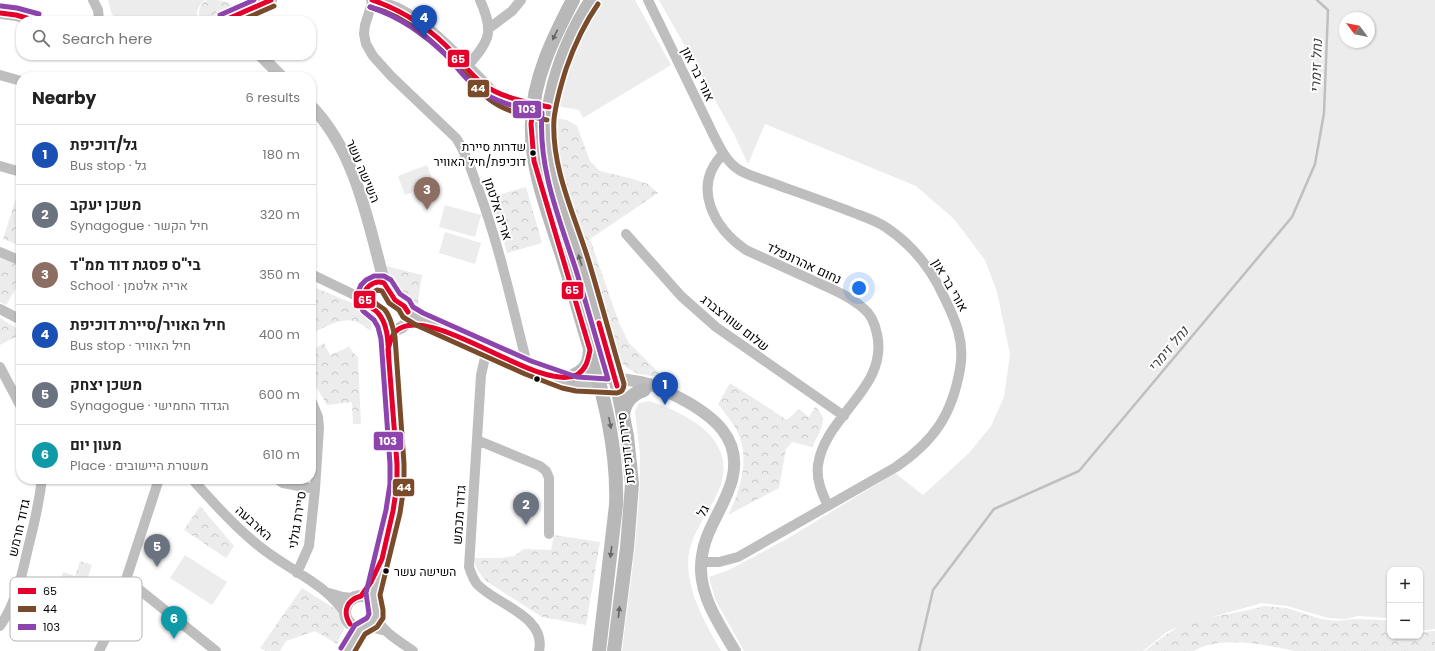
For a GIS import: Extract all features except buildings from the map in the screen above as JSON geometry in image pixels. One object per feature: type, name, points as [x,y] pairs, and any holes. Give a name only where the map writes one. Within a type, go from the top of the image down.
[{"type":"main road","name":"סיירת דוכיפת","points":[[573,0],[551,43],[540,74],[533,107],[532,124],[534,161],[599,381],[612,436],[617,485],[612,547],[599,651]]},
{"type":"main road","name":"סיירת דוכיפת","points":[[592,0],[566,49],[555,78],[547,126],[549,158],[615,382],[629,449],[632,484],[627,548],[614,651]]},
{"type":"main road","points":[[571,377],[586,367],[590,360],[590,350]]},
{"type":"main road","points":[[623,416],[627,402],[637,392],[644,390]]},
{"type":"street","points":[[93,0],[98,10],[99,16]]},
{"type":"street","points":[[237,16],[271,0]]},
{"type":"street","points":[[373,0],[396,8],[431,31],[484,84],[533,107],[549,110]]},
{"type":"street","name":"אריה אלטמן","points":[[373,0],[365,25],[364,34],[366,44],[373,56],[391,76],[456,138],[468,160],[485,208],[498,252],[528,368]]},
{"type":"street","points":[[467,67],[485,43],[488,36],[486,14],[480,0]]},
{"type":"street","points":[[488,29],[512,11],[522,0]]},
{"type":"street","name":"אורי בר און","points":[[644,0],[653,12]]},
{"type":"street","name":"אורי בר און","points":[[648,0],[723,154],[732,164],[740,170],[848,210],[886,227],[901,239],[926,267],[943,293],[957,325],[961,341],[962,360],[953,400],[936,433],[913,456],[738,557],[719,562],[701,562]]},
{"type":"street","points":[[0,13],[20,16]]},
{"type":"street","points":[[265,60],[277,72]]},
{"type":"street","points":[[0,75],[16,80]]},
{"type":"street","name":"השישה עשר","points":[[316,112],[328,127],[339,145],[348,164],[370,225],[377,252],[378,270],[372,289]]},
{"type":"street","name":"נחום אהרונפלד","points":[[723,154],[717,160],[709,178],[708,193],[710,206],[723,231],[734,242],[746,250],[838,292],[864,308],[871,316],[876,329],[878,350],[876,365],[871,377],[844,416],[833,427],[821,453],[818,465],[818,475],[820,488],[828,506]]},
{"type":"street","points":[[0,166],[16,171]]},
{"type":"street","name":"שלום שוורצברג","points":[[626,234],[681,296],[710,323],[844,416]]},
{"type":"street","points":[[0,252],[16,259]]},
{"type":"street","points":[[316,276],[349,289],[390,289],[395,299],[404,305],[408,312],[408,320],[391,339],[388,348]]},
{"type":"street","points":[[372,289],[368,306],[379,313],[385,325],[397,464],[397,485],[393,511],[372,602]]},
{"type":"street","points":[[0,309],[16,317]]},
{"type":"street","points":[[408,312],[442,330],[549,376],[576,384],[599,381]]},
{"type":"street","points":[[385,325],[390,328],[420,325],[442,330]]},
{"type":"street","name":"גדוד מכמש","points":[[487,349],[481,375],[469,567],[477,584],[531,623],[538,634],[540,642],[539,651]]},
{"type":"street","points":[[0,367],[16,398]]},
{"type":"street","points":[[549,376],[599,381]]},
{"type":"street","name":"גל","points":[[599,381],[650,384],[683,400],[704,412],[722,429],[732,447],[734,468],[732,480],[721,508],[704,543],[701,562],[701,577],[704,590],[714,614],[735,651]]},
{"type":"street","name":"גל","points":[[615,382],[683,400]]},
{"type":"street","name":"סיירת גולני","points":[[316,412],[319,428],[316,474]]},
{"type":"street","points":[[477,440],[540,466],[546,471],[549,478],[549,534]]},
{"type":"street","name":"גדוד חרמש","points":[[21,577],[40,502],[42,484]]},
{"type":"street","points":[[127,577],[157,484]]},
{"type":"street","name":"הארבעה","points":[[197,484],[247,536],[279,562],[326,591],[338,596],[357,597]]},
{"type":"street","points":[[289,484],[315,489]]},
{"type":"street","name":"סיירת גולני","points":[[298,573],[309,546],[315,484]]},
{"type":"street","points":[[345,651],[356,623],[347,604],[357,597],[371,582],[382,559]]},
{"type":"street","name":"הארבעה","points":[[326,591],[356,623]]},
{"type":"street","points":[[142,592],[216,651]]},
{"type":"street","points":[[357,597],[365,597],[372,602],[376,609],[378,620],[388,632],[413,651]]},
{"type":"street","name":"גדוד חרמש","points":[[0,626],[10,608]]},
{"type":"street","points":[[356,623],[373,621],[376,614]]},
{"type":"street","points":[[356,623],[388,632]]},
{"type":"street","points":[[99,651],[104,641]]},
{"type":"green space","points":[[108,0],[205,0],[198,8],[198,16],[113,16]]},
{"type":"green space","points":[[207,0],[219,0],[234,7],[212,16],[199,16],[202,4]]},
{"type":"green space","points":[[600,0],[635,0],[671,65],[583,118],[579,110],[557,106],[573,50],[585,24]]},
{"type":"green space","points":[[659,0],[1435,0],[1435,629],[1423,631],[1423,567],[1387,567],[1387,618],[1358,616],[1346,619],[1328,618],[1287,606],[1262,603],[1194,622],[1168,631],[1143,651],[744,651],[715,599],[709,577],[729,570],[790,537],[895,473],[923,495],[969,453],[991,426],[1004,397],[1010,354],[997,292],[985,260],[954,219],[916,186],[765,124],[748,164],[734,134]]},
{"type":"green space","points":[[554,118],[567,120],[577,126],[590,161],[600,171],[648,184],[658,193],[590,239],[619,323],[629,343],[663,377],[648,376],[636,373],[625,367],[616,355],[576,212],[565,179],[558,150]]},
{"type":"green space","points":[[427,165],[434,184],[405,195],[398,176]]},
{"type":"green space","points":[[526,187],[542,243],[507,253],[491,197]]},
{"type":"green space","points":[[16,199],[16,244],[3,239]]},
{"type":"green space","points":[[445,205],[481,215],[475,237],[439,227]]},
{"type":"green space","points":[[445,232],[481,243],[475,264],[439,253]]},
{"type":"green space","points":[[0,258],[16,264],[16,288],[6,305],[0,302]]},
{"type":"green space","points":[[386,266],[422,275],[418,301],[420,314],[412,311],[392,290]]},
{"type":"green space","points":[[316,288],[364,308],[370,319],[371,331],[354,321],[349,320],[343,320],[316,332]]},
{"type":"green space","points":[[0,318],[16,328],[16,337],[0,345]]},
{"type":"green space","points":[[324,343],[330,355],[349,347],[358,358],[361,424],[353,424],[352,402],[327,405],[316,386],[316,348]]},
{"type":"green space","points":[[730,383],[787,420],[799,409],[809,417],[815,407],[820,412],[823,422],[820,432],[812,447],[792,442],[786,449],[779,488],[728,515],[737,495],[743,461],[743,450],[736,429],[718,404]]},
{"type":"green space","points":[[649,401],[666,407],[698,424],[719,448],[723,463],[722,481],[714,500],[693,538],[688,564],[691,587],[699,609],[721,651],[622,651],[635,548],[640,485],[640,456],[635,411],[639,403]]},
{"type":"green space","points":[[200,506],[234,546],[226,558],[184,530]]},
{"type":"green space","points":[[554,535],[600,542],[586,625],[542,617],[486,581],[476,568],[474,558],[501,558],[514,556],[524,549],[551,550]]},
{"type":"green space","points":[[185,555],[227,582],[212,605],[170,578]]},
{"type":"green space","points":[[80,561],[92,565],[88,577],[61,577],[63,572],[75,576]]},
{"type":"green space","points":[[302,588],[343,615],[345,627],[337,644],[315,631],[286,641],[280,651],[266,651],[260,648]]},
{"type":"green space","points":[[1264,606],[1287,608],[1321,619],[1336,621],[1353,619],[1385,620],[1387,621],[1387,639],[1423,639],[1423,632],[1435,631],[1435,651],[1295,651],[1257,644],[1230,642],[1205,646],[1194,651],[1145,651],[1167,634],[1185,624]]},
{"type":"waterway","name":"נחל זימרי","points":[[919,651],[933,590],[994,509],[1079,471],[1292,217],[1315,164],[1324,113],[1328,10],[1317,0]]},
{"type":"transit line","name":"103","points":[[220,15],[254,0]]},
{"type":"transit line","name":"65","points":[[234,16],[271,0]]},
{"type":"transit line","name":"65","points":[[372,0],[384,4],[407,16],[437,37],[475,78],[490,89],[514,99],[549,107]]},
{"type":"transit line","name":"44","points":[[355,651],[365,634],[377,627],[383,618],[380,595],[400,513],[404,486],[404,464],[395,337],[389,316],[385,310],[375,303],[372,297],[374,292],[377,290],[382,291],[389,303],[399,310],[403,317],[416,325],[525,374],[562,388],[576,391],[617,393],[623,389],[624,384],[593,277],[560,174],[554,137],[555,113],[566,69],[580,35],[598,4]]},
{"type":"transit line","name":"103","points":[[1,6],[17,8],[39,14]]},
{"type":"transit line","name":"44","points":[[251,16],[274,6]]},
{"type":"transit line","name":"44","points":[[370,7],[411,25],[434,43],[489,99],[495,103],[517,113],[547,120]]},
{"type":"transit line","name":"103","points":[[341,648],[355,625],[367,618],[369,614],[366,593],[386,510],[390,484],[390,464],[381,339],[378,327],[374,320],[363,311],[358,301],[358,292],[361,285],[366,280],[374,276],[384,276],[391,280],[400,294],[409,300],[413,307],[423,313],[531,361],[577,377],[608,379],[576,270],[551,193],[543,153],[542,113],[508,104],[485,94],[470,82],[449,58],[422,34],[403,21],[370,7]]},
{"type":"transit line","name":"65","points":[[0,13],[20,16]]},
{"type":"transit line","name":"65","points":[[361,596],[371,582],[382,559],[393,511],[397,485],[397,464],[388,349],[395,332],[411,325],[432,327],[458,336],[513,362],[539,372],[561,377],[578,374],[587,363],[590,350],[534,161],[531,124],[533,110]]},
{"type":"transit line","name":"65","points":[[389,361],[387,336],[384,323],[378,313],[368,306],[364,296],[365,292],[369,286],[376,282],[384,283],[395,300],[404,306],[408,312]]},
{"type":"transit line","name":"65","points":[[599,323],[617,386]]},
{"type":"transit line","name":"65","points":[[350,624],[346,615],[347,607],[352,600],[361,596]]},
{"type":"place","name":"חיל האויר/סיירת דוכיפת","points":[[424,38]]},
{"type":"place","name":"שדרות סיירת דוכיפת/חיל האוויר","points":[[533,153]]},
{"type":"place","name":"בי\"ס פסגת דוד ממ\"ד","points":[[427,210]]},
{"type":"place","name":"גל/דוכיפת","points":[[665,405]]},
{"type":"place","name":"משכן יעקב","points":[[526,525]]},
{"type":"place","name":"משכן יצחק","points":[[157,567]]},
{"type":"place","name":"השישה עשר","points":[[386,571]]},
{"type":"place","name":"מעון יום","points":[[174,639]]}]
